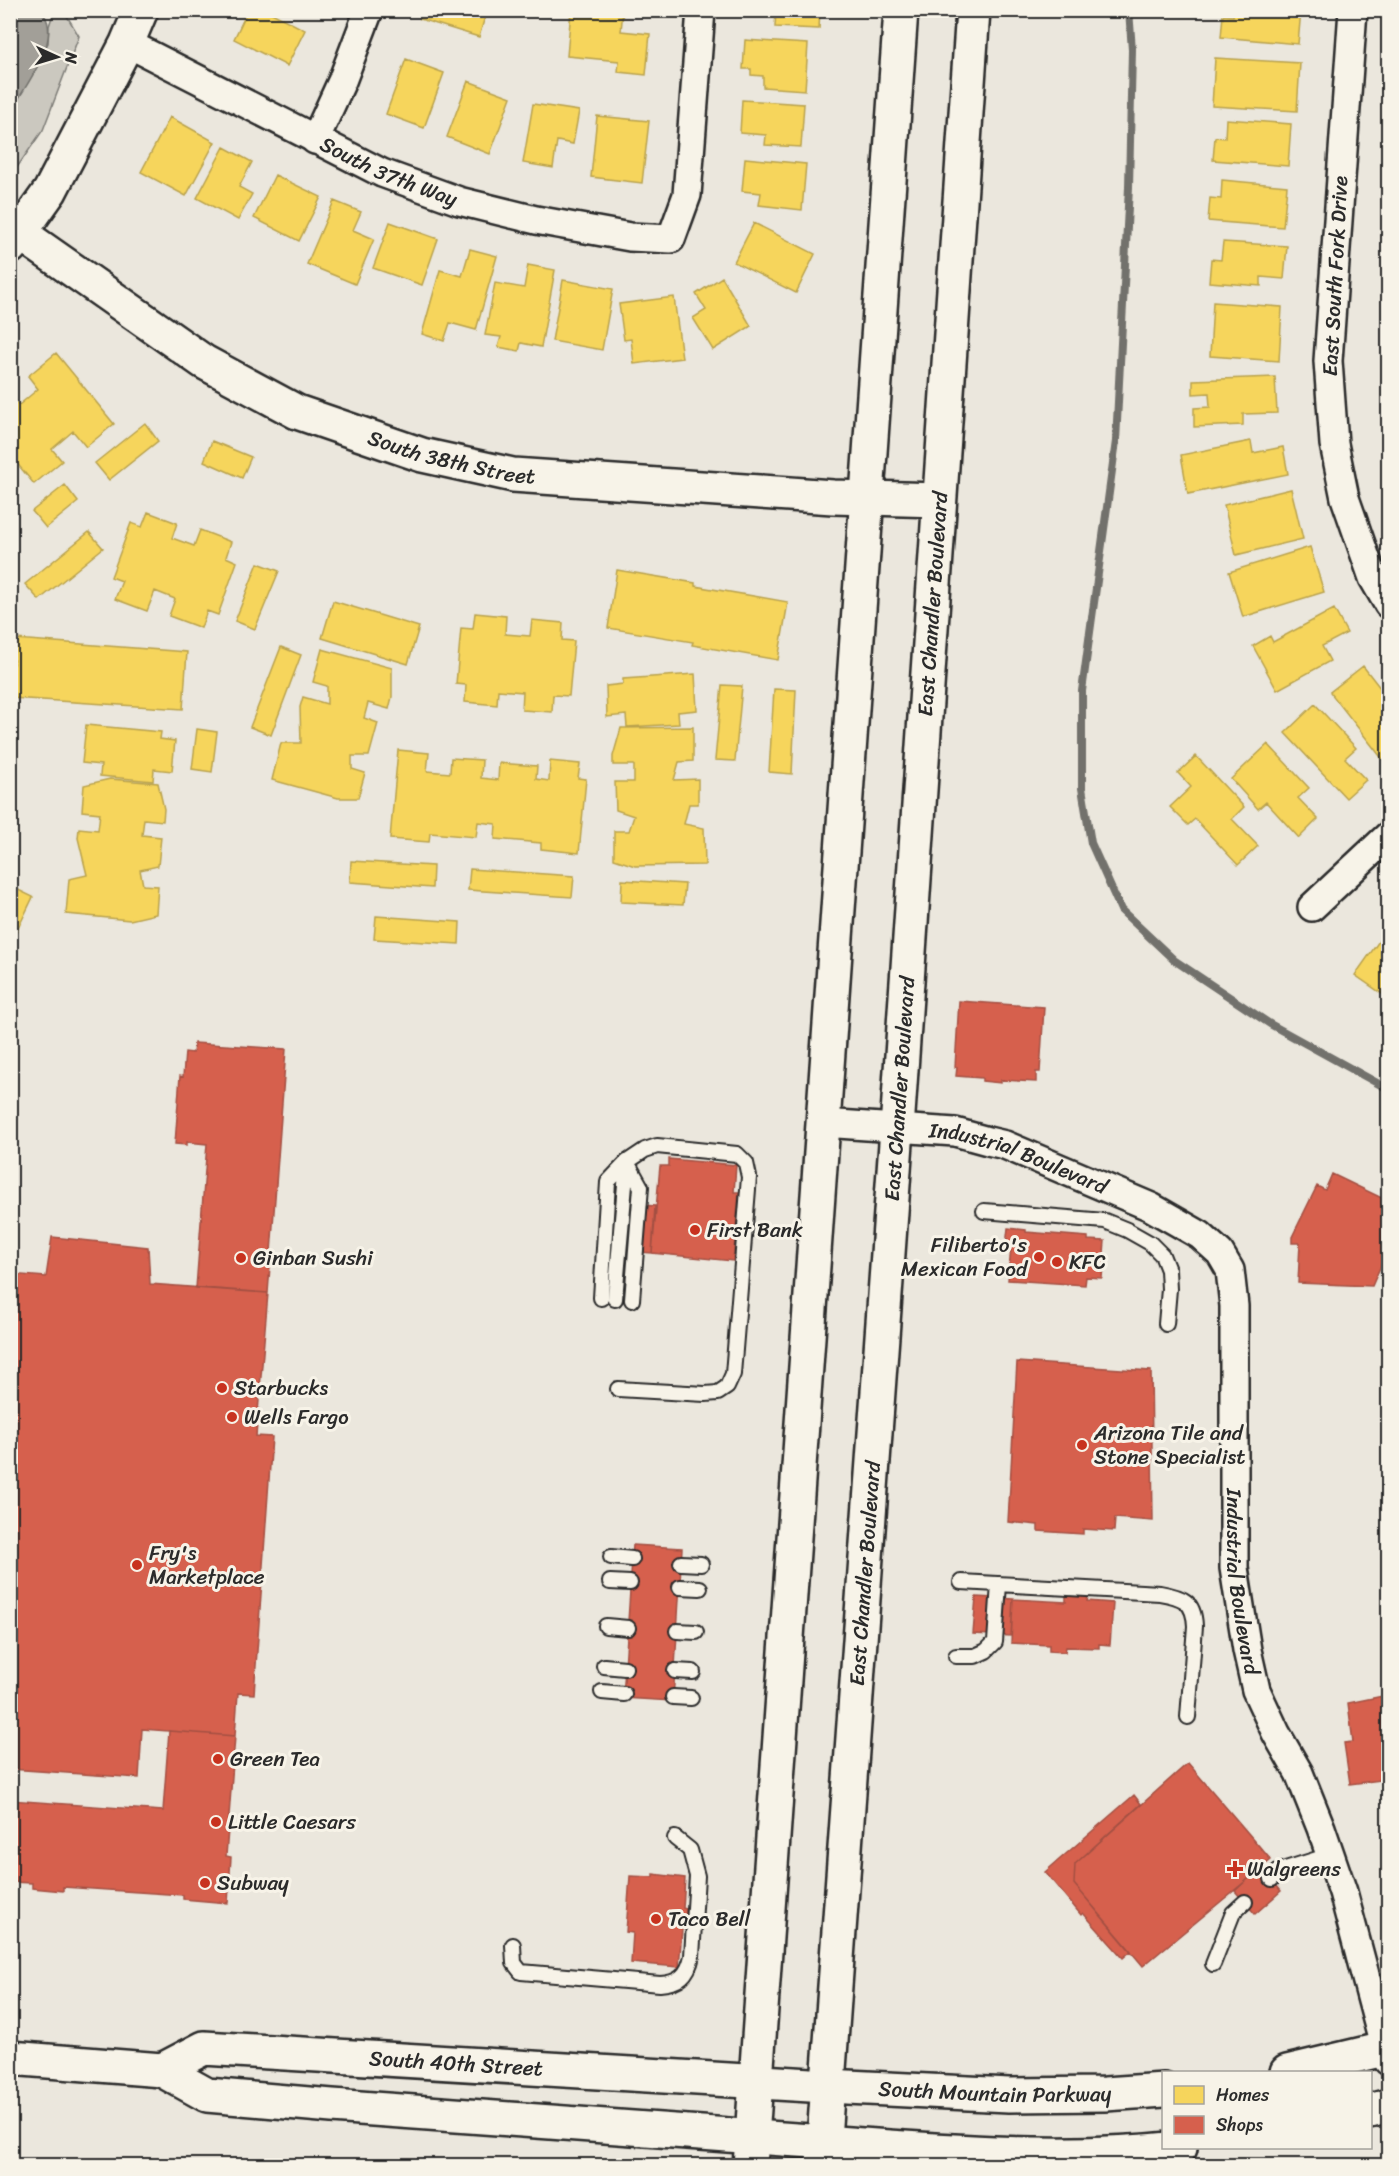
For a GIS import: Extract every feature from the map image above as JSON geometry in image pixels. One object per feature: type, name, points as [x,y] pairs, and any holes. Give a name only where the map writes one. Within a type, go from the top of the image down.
[{"type":"main road","points":[[15,240],[50,191],[127,43],[141,10]]},
{"type":"main road","points":[[751,2151],[901,10]]},
{"type":"main road","name":"East Chandler Boulevard","points":[[823,2154],[897,1129],[974,10]]},
{"type":"main road","name":"South 38th Street","points":[[15,240],[204,362],[297,412],[422,455],[513,475],[866,498],[939,500]]},
{"type":"main road","name":"South 40th Street","points":[[162,2070],[204,2048],[828,2086]]},
{"type":"main road","points":[[1297,2071],[1387,2053]]},
{"type":"main road","points":[[10,2058],[162,2070],[207,2095],[332,2106],[751,2151],[823,2154],[1055,2155],[1168,2149]]},
{"type":"main road","name":"South Mountain Parkway","points":[[828,2086],[1009,2095],[1105,2094],[1162,2090]]},
{"type":"main road","points":[[1372,2111],[1389,2106]]},
{"type":"street","points":[[315,140],[342,81],[369,10]]},
{"type":"street","name":"South 37th Way","points":[[127,43],[382,173],[459,201],[536,220],[630,237],[671,239],[687,195],[700,10]]},
{"type":"street","name":"East South Fork Drive","points":[[1353,10],[1328,361],[1334,444],[1345,498],[1373,578],[1389,604]]},
{"type":"street","points":[[1312,907],[1389,836]]},
{"type":"street","name":"Industrial Boulevard","points":[[823,1123],[955,1132],[1005,1145],[1151,1207],[1200,1235],[1220,1253],[1230,1270],[1234,1306],[1234,1568],[1256,1690],[1275,1733],[1299,1773],[1330,1855],[1362,1959],[1387,2053]]},
{"type":"lane","points":[[601,1298],[608,1182],[627,1162],[645,1150],[657,1146],[737,1154],[746,1163],[749,1177],[734,1374],[727,1387],[718,1393],[705,1394],[618,1389]]},
{"type":"lane","points":[[615,1299],[627,1162]]},
{"type":"lane","points":[[627,1162],[641,1187],[632,1300]]},
{"type":"lane","points":[[984,1211],[1105,1221],[1150,1243],[1162,1255],[1168,1270],[1166,1323]]},
{"type":"lane","points":[[611,1557],[632,1559]]},
{"type":"lane","points":[[681,1563],[701,1564]]},
{"type":"lane","points":[[610,1582],[630,1583]]},
{"type":"lane","points":[[961,1582],[1175,1595],[1188,1603],[1195,1612],[1196,1626],[1188,1717]]},
{"type":"lane","points":[[956,1656],[975,1656],[986,1652],[995,1642],[999,1584]]},
{"type":"lane","points":[[680,1587],[700,1588]]},
{"type":"lane","points":[[606,1626],[628,1628]]},
{"type":"lane","points":[[677,1631],[696,1632]]},
{"type":"lane","points":[[604,1666],[625,1668]]},
{"type":"lane","points":[[675,1671],[693,1672]]},
{"type":"lane","points":[[602,1692],[624,1694]]},
{"type":"lane","points":[[673,1697],[691,1698]]},
{"type":"lane","points":[[513,1945],[514,1963],[521,1972],[660,1984],[672,1983],[684,1976],[690,1969],[692,1956],[698,1876],[690,1850],[675,1838]]},
{"type":"lane","points":[[1272,1879],[1279,1871],[1330,1855]]},
{"type":"lane","points":[[1213,1964],[1233,1913],[1245,1902]]},
{"type":"shaded area","points":[[11,10],[41,11],[47,22],[49,34],[40,62],[11,112]]},
{"type":"shaded area","points":[[54,11],[64,11],[79,36],[43,130],[11,176],[11,107],[48,43],[49,26]]},
{"type":"building: Homes","points":[[248,10],[266,10],[305,30],[287,66],[234,39]]},
{"type":"building: Homes","points":[[422,10],[487,10],[479,37],[420,19]]},
{"type":"building: Homes","points":[[571,10],[623,10],[621,31],[650,34],[646,75],[618,72],[619,61],[567,56]]},
{"type":"building: Homes","points":[[750,10],[820,10],[819,29],[775,27],[776,12]]},
{"type":"building: Homes","points":[[1234,10],[1301,10],[1298,44],[1221,37],[1223,15],[1233,16]]},
{"type":"building: Homes","points":[[745,40],[808,44],[805,90],[763,87],[763,76],[751,75],[751,69],[743,69]]},
{"type":"building: Homes","points":[[1215,58],[1300,63],[1297,111],[1212,106]]},
{"type":"building: Homes","points":[[406,59],[444,73],[424,128],[386,114]]},
{"type":"building: Homes","points":[[468,81],[511,97],[490,154],[447,137]]},
{"type":"building: Homes","points":[[742,100],[804,104],[801,147],[765,145],[766,135],[740,133]]},
{"type":"building: Homes","points":[[533,104],[579,111],[573,144],[557,141],[553,168],[523,163]]},
{"type":"building: Homes","points":[[597,116],[649,121],[642,183],[591,177]]},
{"type":"building: Homes","points":[[170,117],[215,142],[186,196],[141,172]]},
{"type":"building: Homes","points":[[1226,119],[1291,124],[1288,166],[1213,160],[1215,137],[1225,138]]},
{"type":"building: Homes","points":[[224,147],[252,162],[239,187],[252,194],[238,220],[197,198]]},
{"type":"building: Homes","points":[[745,158],[806,164],[802,210],[759,205],[761,193],[742,191]]},
{"type":"building: Homes","points":[[275,175],[321,197],[299,241],[254,218]]},
{"type":"building: Homes","points":[[1222,180],[1287,186],[1283,227],[1208,221],[1210,198],[1221,199]]},
{"type":"building: Homes","points":[[334,201],[361,212],[353,230],[374,239],[355,284],[307,264]]},
{"type":"building: Homes","points":[[390,222],[438,239],[422,285],[373,268]]},
{"type":"building: Homes","points":[[754,223],[815,254],[796,293],[734,262]]},
{"type":"building: Homes","points":[[1223,242],[1287,246],[1284,279],[1261,277],[1261,286],[1209,282],[1211,259],[1221,260]]},
{"type":"building: Homes","points":[[470,249],[497,256],[476,330],[450,323],[444,341],[422,334],[440,270],[462,276]]},
{"type":"building: Homes","points":[[528,265],[555,270],[541,347],[521,343],[519,351],[498,347],[501,337],[485,335],[495,283],[524,288]]},
{"type":"building: Homes","points":[[722,277],[751,326],[713,350],[693,318],[706,310],[696,294]]},
{"type":"building: Homes","points":[[563,280],[613,289],[602,350],[552,341]]},
{"type":"building: Homes","points":[[674,297],[682,358],[634,364],[631,339],[624,340],[619,304]]},
{"type":"building: Homes","points":[[1213,302],[1282,307],[1279,361],[1210,356]]},
{"type":"building: Homes","points":[[56,353],[114,424],[86,447],[73,431],[52,449],[62,461],[34,484],[10,455],[10,394],[19,405],[38,389],[28,376]]},
{"type":"building: Homes","points":[[1275,377],[1277,413],[1243,414],[1243,425],[1194,427],[1194,408],[1210,407],[1209,393],[1193,394],[1193,380]]},
{"type":"building: Homes","points":[[145,423],[158,441],[109,480],[95,463]]},
{"type":"building: Homes","points":[[212,441],[251,457],[242,478],[204,461]]},
{"type":"building: Homes","points":[[1251,441],[1253,453],[1283,447],[1288,474],[1188,494],[1181,455]]},
{"type":"building: Homes","points":[[65,485],[78,502],[46,528],[32,511]]},
{"type":"building: Homes","points":[[1291,489],[1303,539],[1236,555],[1224,505]]},
{"type":"building: Homes","points":[[148,512],[177,523],[172,538],[194,546],[200,530],[231,542],[226,557],[237,562],[218,615],[207,611],[201,628],[169,616],[175,599],[155,591],[147,611],[115,599],[122,581],[111,577],[131,523],[142,527]]},
{"type":"building: Homes","points":[[89,532],[103,548],[39,600],[25,584]]},
{"type":"building: Homes","points":[[1310,547],[1324,592],[1243,617],[1229,572]]},
{"type":"building: Homes","points":[[258,563],[279,571],[255,629],[235,621]]},
{"type":"building: Homes","points":[[617,570],[788,602],[778,660],[692,645],[693,642],[608,628]]},
{"type":"building: Homes","points":[[333,601],[419,627],[408,664],[322,638]]},
{"type":"building: Homes","points":[[1334,609],[1347,633],[1322,646],[1330,661],[1277,690],[1253,646],[1270,636],[1273,642]]},
{"type":"building: Homes","points":[[475,613],[506,616],[505,634],[530,636],[532,620],[563,623],[562,640],[574,641],[569,696],[553,695],[552,712],[522,710],[523,692],[498,690],[497,705],[465,702],[466,685],[456,684],[461,628],[473,629]]},
{"type":"building: Homes","points":[[15,639],[187,652],[183,709],[11,698]]},
{"type":"building: Homes","points":[[281,647],[301,655],[271,735],[250,727]]},
{"type":"building: Homes","points":[[322,649],[392,668],[392,697],[389,709],[368,703],[364,718],[378,723],[369,756],[352,756],[352,769],[365,773],[358,798],[338,798],[272,780],[281,743],[301,743],[300,707],[303,697],[327,704],[327,686],[313,682]]},
{"type":"building: Homes","points":[[1363,666],[1388,698],[1388,757],[1384,761],[1330,692]]},
{"type":"building: Homes","points":[[695,674],[697,710],[678,712],[679,724],[627,727],[626,715],[607,717],[606,686],[623,684],[623,679]]},
{"type":"building: Homes","points":[[722,685],[742,686],[735,761],[715,760]]},
{"type":"building: Homes","points":[[774,689],[796,690],[792,774],[769,772]]},
{"type":"building: Homes","points":[[1315,704],[1356,748],[1345,758],[1366,780],[1346,798],[1285,733]]},
{"type":"building: Homes","points":[[86,725],[161,732],[160,739],[175,741],[172,771],[154,769],[153,781],[100,776],[101,765],[82,763]]},
{"type":"building: Homes","points":[[693,727],[693,761],[679,762],[674,780],[698,779],[698,804],[689,804],[684,824],[704,828],[705,865],[635,866],[614,859],[614,831],[629,831],[634,816],[616,810],[615,782],[634,782],[634,765],[613,765],[613,756],[621,728]]},
{"type":"building: Homes","points":[[197,729],[217,732],[212,772],[192,769]]},
{"type":"building: Homes","points":[[1268,744],[1309,788],[1298,798],[1318,819],[1299,838],[1266,802],[1258,809],[1231,779]]},
{"type":"building: Homes","points":[[398,750],[429,753],[427,771],[450,773],[451,758],[482,760],[481,778],[498,780],[499,763],[537,766],[536,779],[549,781],[550,761],[580,764],[578,778],[586,779],[579,853],[541,849],[541,843],[495,839],[496,824],[478,822],[476,837],[430,833],[429,842],[390,839]]},
{"type":"building: Homes","points":[[1196,756],[1244,807],[1232,819],[1258,846],[1238,865],[1195,819],[1188,825],[1170,807],[1191,787],[1178,773]]},
{"type":"building: Homes","points":[[110,779],[158,783],[164,809],[163,821],[144,819],[142,835],[161,837],[158,866],[140,870],[143,885],[158,886],[156,914],[130,920],[66,914],[69,879],[87,875],[78,838],[79,828],[98,830],[100,813],[82,811],[84,785]]},
{"type":"building: Homes","points":[[351,861],[433,866],[432,888],[350,882]]},
{"type":"building: Homes","points":[[470,869],[574,876],[572,897],[468,890]]},
{"type":"building: Homes","points":[[622,880],[685,884],[683,905],[621,902]]},
{"type":"building: Homes","points":[[10,886],[33,897],[10,945]]},
{"type":"building: Homes","points":[[376,916],[460,922],[459,944],[374,939]]},
{"type":"building: Homes","points":[[1384,934],[1388,938],[1388,998],[1355,975]]},
{"type":"building: Shops","points":[[959,1001],[1044,1007],[1040,1072],[1036,1072],[1036,1082],[1001,1080],[1001,1083],[982,1081],[982,1078],[956,1076]]},
{"type":"building: Shops","points":[[194,1043],[286,1049],[268,1293],[196,1288],[207,1144],[187,1142],[187,1145],[175,1144],[180,1076],[183,1077],[185,1052],[193,1053]]},
{"type":"building: Shops","name":"First Bank","points":[[669,1159],[736,1165],[734,1192],[739,1192],[733,1261],[652,1253],[660,1166],[669,1166]]},
{"type":"building: Shops","points":[[1332,1174],[1388,1201],[1388,1249],[1372,1286],[1298,1283],[1300,1243],[1292,1243],[1292,1237],[1317,1186],[1325,1190]]},
{"type":"building: Shops","points":[[601,1202],[655,1206],[652,1253],[598,1249]]},
{"type":"building: Shops","name":"KFC","points":[[1008,1228],[1105,1241],[1102,1278],[1086,1277],[1085,1285],[1008,1280],[1011,1247],[1006,1246]]},
{"type":"building: Shops","name":"Fry's Marketplace","points":[[52,1237],[148,1247],[150,1284],[268,1293],[256,1436],[272,1437],[254,1694],[238,1693],[235,1736],[142,1729],[139,1778],[10,1769],[10,1274],[46,1277]]},
{"type":"building: Shops","name":"Arizona Tile and Stone Specialist","points":[[1017,1362],[1151,1371],[1153,1521],[1115,1518],[1114,1531],[1083,1529],[1083,1534],[1038,1531],[1038,1525],[1008,1522]]},
{"type":"building: Shops","points":[[633,1545],[682,1548],[673,1701],[623,1698]]},
{"type":"building: Shops","points":[[1066,1596],[1088,1597],[1087,1601],[1113,1603],[1110,1645],[1099,1644],[1099,1648],[1066,1647],[1065,1652],[1049,1651],[1049,1645],[1011,1643],[1013,1599],[1066,1602]]},
{"type":"building: Shops","points":[[976,1597],[1013,1599],[1011,1636],[973,1634]]},
{"type":"building: Shops","points":[[1388,1695],[1388,1779],[1350,1784],[1344,1743],[1353,1742],[1348,1703]]},
{"type":"building: Shops","points":[[169,1731],[235,1736],[226,1856],[231,1857],[228,1903],[183,1899],[183,1895],[63,1887],[63,1891],[32,1888],[32,1883],[10,1882],[10,1800],[163,1811]]},
{"type":"building: Shops","name":"Walgreens","points":[[1188,1763],[1271,1860],[1143,1966],[1074,1884],[1075,1864]]},
{"type":"building: Shops","points":[[1134,1795],[1141,1804],[1075,1864],[1074,1884],[1131,1951],[1123,1958],[1083,1913],[1081,1915],[1045,1872]]},
{"type":"building: Shops","points":[[1261,1867],[1281,1891],[1255,1914],[1235,1891]]},
{"type":"building: Shops","name":"Taco Bell","points":[[653,1874],[685,1878],[683,1908],[686,1909],[679,1967],[631,1963],[633,1933],[626,1932],[630,1876],[653,1877]]},
{"type":"waterway","points":[[1129,10],[1132,50],[1129,187],[1116,441],[1082,691],[1082,788],[1091,843],[1121,910],[1174,960],[1270,1024],[1388,1089]]},
{"type":"place","name":"First Bank","points":[[695,1230]]},
{"type":"place","name":"Filiberto's Mexican Food","points":[[1039,1257]]},
{"type":"place","name":"Ginban Sushi","points":[[241,1258]]},
{"type":"place","name":"KFC","points":[[1057,1262]]},
{"type":"place","name":"Starbucks","points":[[222,1388]]},
{"type":"place","name":"Wells Fargo","points":[[232,1417]]},
{"type":"place","name":"Arizona Tile and Stone Specialist","points":[[1082,1445]]},
{"type":"place","name":"Fry's Marketplace","points":[[137,1565]]},
{"type":"place","name":"Green Tea","points":[[218,1759]]},
{"type":"place","name":"Little Caesars","points":[[216,1822]]},
{"type":"place","name":"Walgreens","points":[[1235,1869]]},
{"type":"place","name":"Subway","points":[[205,1883]]},
{"type":"place","name":"Taco Bell","points":[[656,1919]]}]
